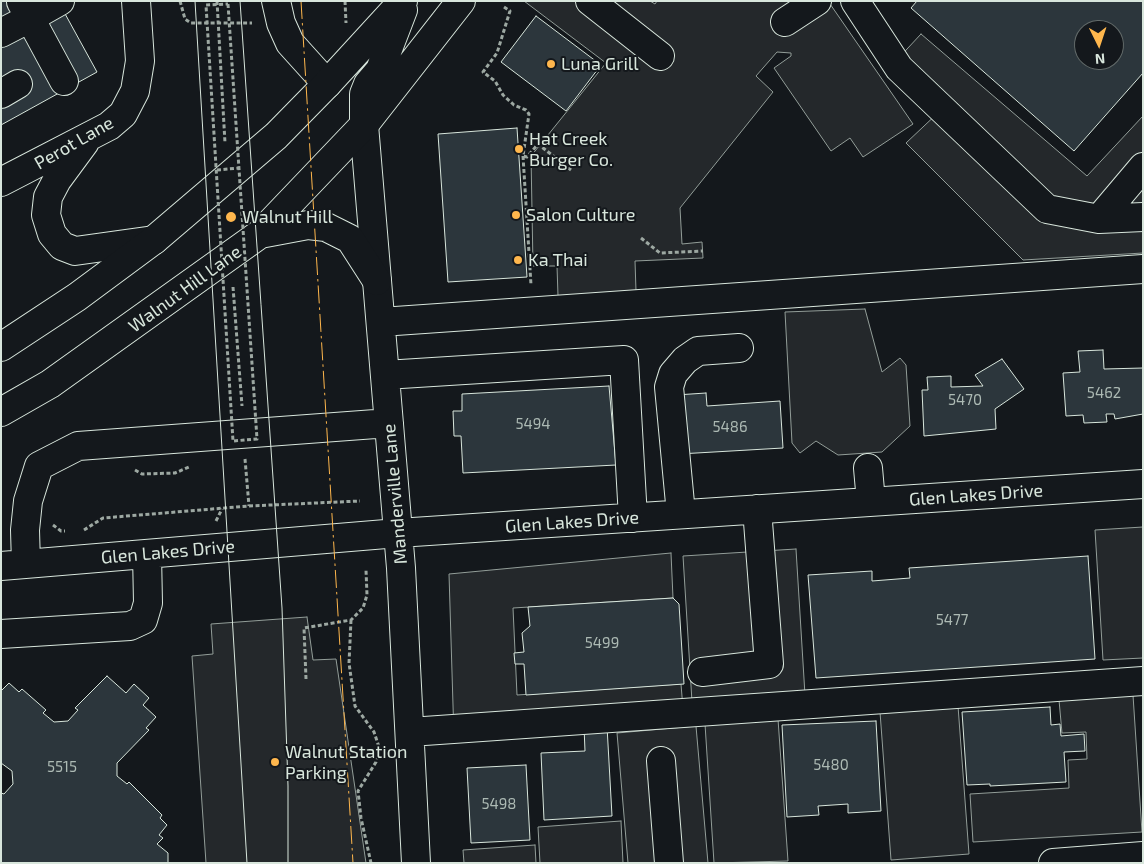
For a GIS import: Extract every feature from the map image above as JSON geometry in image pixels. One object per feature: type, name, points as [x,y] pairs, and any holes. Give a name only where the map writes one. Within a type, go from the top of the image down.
[{"type":"street","points":[[1,33],[25,9],[60,1]]},
{"type":"street","name":"Perot Lane","points":[[1,182],[109,126],[123,114],[135,91],[140,60],[136,1]]},
{"type":"street","points":[[276,1],[280,23],[290,43],[328,84]]},
{"type":"street","points":[[1,347],[77,297],[154,240],[276,136],[328,84],[405,1]]},
{"type":"street","name":"Manderville Lane","points":[[405,1],[380,70],[368,84],[364,94],[364,125],[398,533],[416,863]]},
{"type":"street","name":"Walnut Hill Lane","points":[[1,412],[58,378],[260,234],[364,125],[461,1]]},
{"type":"street","points":[[590,1],[660,56]]},
{"type":"street","points":[[785,22],[817,1]]},
{"type":"street","points":[[855,1],[899,68],[1047,209],[1099,219],[1143,216]]},
{"type":"street","points":[[25,9],[64,81]]},
{"type":"street","points":[[88,137],[57,180],[48,197],[46,215],[52,234],[62,246],[75,251],[154,240]]},
{"type":"street","points":[[1099,219],[1143,168]]},
{"type":"street","points":[[260,234],[308,225],[326,227],[350,239],[378,281]]},
{"type":"street","points":[[381,322],[1143,269]]},
{"type":"street","points":[[680,514],[669,387],[673,374],[685,360],[698,351],[739,348]]},
{"type":"street","points":[[385,375],[624,360],[634,518]]},
{"type":"street","points":[[14,565],[25,530],[28,501],[38,466],[78,446],[389,423]]},
{"type":"street","points":[[868,468],[871,502]]},
{"type":"street","name":"Glen Lakes Drive","points":[[14,565],[398,533],[1143,484]]},
{"type":"street","points":[[702,672],[769,664],[757,510]]},
{"type":"street","points":[[1,634],[130,626],[143,620],[148,603],[146,554]]},
{"type":"street","points":[[410,732],[1143,681]]},
{"type":"street","points":[[661,762],[669,863]]},
{"type":"street","points":[[1053,863],[1143,856]]},
{"type":"path","points":[[180,1],[185,19],[191,23],[253,23],[290,43]]},
{"type":"path","points":[[217,1],[226,151]]},
{"type":"path","points":[[228,4],[239,168],[257,439],[234,441],[206,5],[228,4]]},
{"type":"path","points":[[504,7],[510,11],[497,53],[483,72],[495,81],[503,95],[514,105],[526,110],[529,114],[523,156],[532,288]]},
{"type":"path","points":[[523,156],[527,157],[538,144],[571,170]]},
{"type":"path","points":[[226,160],[227,169]]},
{"type":"path","points":[[217,170],[239,168]]},
{"type":"path","points":[[641,238],[660,253],[703,251]]},
{"type":"path","points":[[233,282],[237,342]]},
{"type":"path","points":[[134,469],[142,474],[175,473],[198,463]]},
{"type":"path","points":[[80,531],[87,529],[97,520],[103,518],[249,506],[360,502]]},
{"type":"path","points":[[48,521],[61,531],[70,531]]},
{"type":"path","points":[[306,679],[304,628],[351,620],[363,608],[367,594],[366,570]]},
{"type":"path","points":[[351,620],[349,663],[355,706],[374,732],[379,747],[376,762],[358,791],[361,818],[371,863]]},
{"type":"shaded area","points":[[524,1],[650,1],[655,4],[657,1],[828,1],[913,124],[863,157],[850,138],[831,151],[774,68],[791,56],[791,53],[777,52],[756,76],[773,92],[680,208],[682,244],[702,242],[703,258],[635,261],[636,291],[558,296],[557,266],[533,266],[531,156],[606,63]]},
{"type":"shaded area","points":[[921,34],[1087,176],[1143,116],[1143,253],[1023,260],[906,143],[941,110],[894,63]]},
{"type":"shaded area","points":[[865,309],[882,372],[900,358],[906,365],[910,426],[882,452],[838,455],[816,441],[800,453],[792,443],[785,312]]},
{"type":"shaded area","points":[[1143,527],[1143,658],[1103,660],[1095,530]]},
{"type":"shaded area","points":[[796,549],[805,695],[692,702],[683,556]]},
{"type":"shaded area","points":[[671,553],[673,598],[513,608],[517,695],[681,684],[684,721],[454,738],[449,574]]},
{"type":"shaded area","name":"Walnut Station Parking","points":[[307,617],[313,660],[336,659],[366,863],[206,863],[192,656],[213,654],[211,624]]},
{"type":"shaded area","points":[[1133,695],[1142,832],[973,842],[970,794],[1069,788],[1068,760],[1087,759],[1086,732],[1062,733],[1059,700]]},
{"type":"shaded area","points":[[958,706],[969,854],[891,860],[880,712]]},
{"type":"shaded area","points":[[778,719],[788,861],[714,863],[705,724]]},
{"type":"shaded area","points":[[696,726],[708,863],[628,863],[617,733]]},
{"type":"shaded area","points":[[621,821],[623,863],[540,863],[538,827]]},
{"type":"shaded area","points":[[535,845],[536,863],[464,863],[463,850]]},
{"type":"building","points":[[1,1],[58,1],[97,72],[1,125]]},
{"type":"building","points":[[917,1],[1143,1],[1143,73],[1074,151],[911,8]]},
{"type":"building","name":"Luna Grill","points":[[536,16],[601,65],[566,111],[501,62]]},
{"type":"building","points":[[517,128],[527,277],[448,282],[438,134]]},
{"type":"building","points":[[1103,350],[1104,369],[1143,368],[1143,414],[1115,419],[1114,414],[1106,414],[1107,422],[1084,423],[1083,415],[1066,416],[1063,373],[1080,372],[1078,351]]},
{"type":"building","points":[[1002,359],[1024,389],[995,409],[996,429],[924,436],[922,390],[928,390],[927,377],[951,376],[951,387],[983,386],[975,375]]},
{"type":"building","points":[[609,386],[616,465],[463,473],[461,436],[454,436],[453,411],[462,411],[462,394]]},
{"type":"building","points":[[706,393],[707,406],[780,401],[783,448],[679,454],[676,395]]},
{"type":"building","points":[[1088,556],[1095,659],[816,678],[808,575],[872,571],[872,581],[910,578],[909,568]]},
{"type":"building","points":[[673,598],[679,604],[684,684],[526,695],[524,664],[515,664],[514,653],[524,652],[522,633],[530,626],[528,607]]},
{"type":"building","points":[[107,676],[126,693],[134,684],[149,698],[143,705],[156,717],[146,728],[149,730],[117,763],[117,776],[127,784],[129,782],[162,815],[160,818],[167,825],[159,835],[163,838],[157,844],[168,853],[168,863],[1,863],[1,793],[4,794],[13,784],[12,771],[1,763],[1,691],[9,683],[19,692],[22,689],[46,710],[43,713],[54,722],[68,721],[78,710],[75,708]]},
{"type":"building","points":[[1050,707],[1051,725],[1060,724],[1061,736],[1084,734],[1085,751],[1064,752],[1066,782],[990,786],[990,784],[967,785],[962,712]]},
{"type":"building","points":[[876,721],[881,811],[848,813],[848,804],[818,806],[819,815],[787,817],[782,725]]},
{"type":"building","points":[[607,726],[612,816],[544,820],[541,753],[585,751],[584,727]]},
{"type":"building","points":[[526,765],[530,840],[471,843],[467,768]]},
{"type":"tram line","points":[[195,1],[247,863]]},
{"type":"tram line","points":[[240,1],[282,608],[288,786],[288,863]]},
{"type":"power","points":[[301,1],[353,863]]},
{"type":"place","name":"Luna Grill","points":[[551,64]]},
{"type":"place","name":"Hat Creek Burger Co.","points":[[519,149]]},
{"type":"place","name":"Salon Culture","points":[[516,215]]},
{"type":"place","name":"Walnut Hill","points":[[231,217]]},
{"type":"place","name":"Ka Thai","points":[[518,260]]},
{"type":"place","name":"Walnut Station Parking","points":[[275,762]]}]
